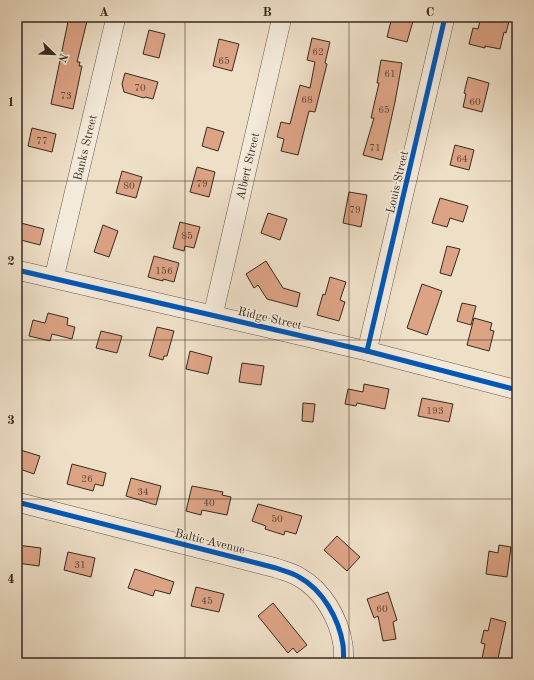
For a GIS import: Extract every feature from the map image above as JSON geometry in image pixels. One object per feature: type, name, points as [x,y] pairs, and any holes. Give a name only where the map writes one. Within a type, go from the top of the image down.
[{"type":"street","name":"Banks Street","points":[[54,278],[116,17]]},
{"type":"street","name":"Albert Street","points":[[213,315],[282,17]]},
{"type":"street","name":"Louis Street","points":[[367,351],[445,17]]},
{"type":"street","name":"Ridge Street","points":[[17,270],[367,351],[517,390]]},
{"type":"street","name":"Baltic Avenue","points":[[17,502],[276,568],[300,577],[318,592],[330,609],[339,627],[343,645],[344,663]]},
{"type":"building","points":[[69,17],[88,17],[77,62],[80,62],[79,66],[82,66],[73,109],[51,104]]},
{"type":"building","points":[[392,17],[413,21],[407,42],[387,37]]},
{"type":"building","points":[[481,17],[510,17],[506,33],[504,32],[500,49],[485,46],[485,48],[469,44],[473,28],[478,29]]},
{"type":"building","points":[[149,30],[165,34],[159,58],[143,54]]},
{"type":"building","points":[[312,38],[330,42],[325,63],[327,64],[315,112],[309,111],[298,155],[281,151],[284,139],[277,137],[281,122],[290,124],[300,85],[310,88],[315,62],[307,60]]},
{"type":"building","points":[[219,39],[239,44],[232,71],[213,66]]},
{"type":"building","points":[[381,60],[402,63],[382,160],[363,155],[374,118],[371,118],[379,83],[377,83]]},
{"type":"building","points":[[125,73],[158,82],[153,99],[124,92],[122,84]]},
{"type":"building","points":[[468,77],[489,83],[482,112],[463,107],[466,94],[464,93]]},
{"type":"building","points":[[207,127],[224,132],[218,151],[202,146]]},
{"type":"building","points":[[32,128],[56,134],[52,152],[28,146]]},
{"type":"building","points":[[455,145],[474,150],[469,170],[450,165]]},
{"type":"building","points":[[197,167],[215,172],[209,197],[190,192]]},
{"type":"building","points":[[122,171],[142,177],[136,198],[116,193]]},
{"type":"building","points":[[349,192],[367,195],[361,227],[343,223]]},
{"type":"building","points":[[440,198],[468,206],[463,222],[450,218],[447,227],[432,223]]},
{"type":"building","points":[[268,213],[287,219],[280,240],[261,233]]},
{"type":"building","points":[[17,222],[44,229],[40,245],[17,239]]},
{"type":"building","points":[[180,222],[200,227],[194,248],[185,246],[184,251],[173,248]]},
{"type":"building","points":[[103,225],[118,231],[109,257],[94,252]]},
{"type":"building","points":[[447,246],[460,249],[451,276],[440,273]]},
{"type":"building","points":[[154,256],[179,263],[174,282],[148,277]]},
{"type":"building","points":[[266,261],[283,288],[300,293],[297,307],[267,299],[258,285],[254,288],[246,274]]},
{"type":"building","points":[[330,277],[346,282],[340,300],[345,302],[339,321],[317,315]]},
{"type":"building","points":[[422,284],[442,291],[427,335],[407,328]]},
{"type":"building","points":[[462,303],[476,306],[471,325],[457,321]]},
{"type":"building","points":[[48,313],[68,318],[67,325],[75,327],[72,339],[52,334],[50,341],[29,336],[33,320],[45,323]]},
{"type":"building","points":[[474,318],[492,323],[490,330],[494,331],[489,351],[467,345]]},
{"type":"building","points":[[157,327],[174,331],[167,356],[164,356],[163,360],[149,356]]},
{"type":"building","points":[[101,331],[122,336],[117,353],[96,348]]},
{"type":"building","points":[[190,351],[212,357],[208,374],[186,369]]},
{"type":"building","points":[[242,363],[264,366],[261,385],[239,382]]},
{"type":"building","points":[[364,384],[389,389],[385,409],[357,403],[356,406],[345,404],[348,389],[363,392]]},
{"type":"building","points":[[422,398],[453,404],[449,422],[418,416]]},
{"type":"building","points":[[303,403],[315,404],[313,422],[302,421]]},
{"type":"building","points":[[17,449],[40,456],[34,474],[17,468]]},
{"type":"building","points":[[72,464],[106,473],[103,486],[95,484],[93,491],[67,484]]},
{"type":"building","points":[[131,478],[161,486],[156,505],[126,496]]},
{"type":"building","points":[[192,486],[223,492],[222,495],[231,497],[227,515],[202,510],[201,515],[186,511]]},
{"type":"building","points":[[258,504],[302,516],[296,534],[285,531],[284,535],[265,529],[266,526],[252,521]]},
{"type":"building","points":[[337,536],[360,557],[347,571],[324,550]]},
{"type":"building","points":[[17,545],[41,548],[39,566],[17,563]]},
{"type":"building","points":[[499,545],[511,547],[507,577],[486,574],[489,551],[498,553]]},
{"type":"building","points":[[68,552],[95,558],[91,577],[64,570]]},
{"type":"building","points":[[135,569],[174,582],[170,594],[155,590],[153,596],[128,588]]},
{"type":"building","points":[[196,587],[224,594],[219,612],[191,606]]},
{"type":"building","points":[[388,592],[397,620],[393,622],[396,639],[383,641],[378,616],[374,618],[367,599]]},
{"type":"building","points":[[273,603],[307,645],[297,653],[293,648],[288,653],[258,616]]},
{"type":"building","points":[[491,618],[506,622],[497,663],[481,663],[485,644],[481,643],[484,630],[488,631]]},
{"type":"cycle path","points":[[367,351],[445,17]]},
{"type":"cycle path","points":[[17,270],[367,351],[517,390]]},
{"type":"cycle path","points":[[17,502],[291,573],[315,589],[334,615],[341,635],[344,663]]}]
